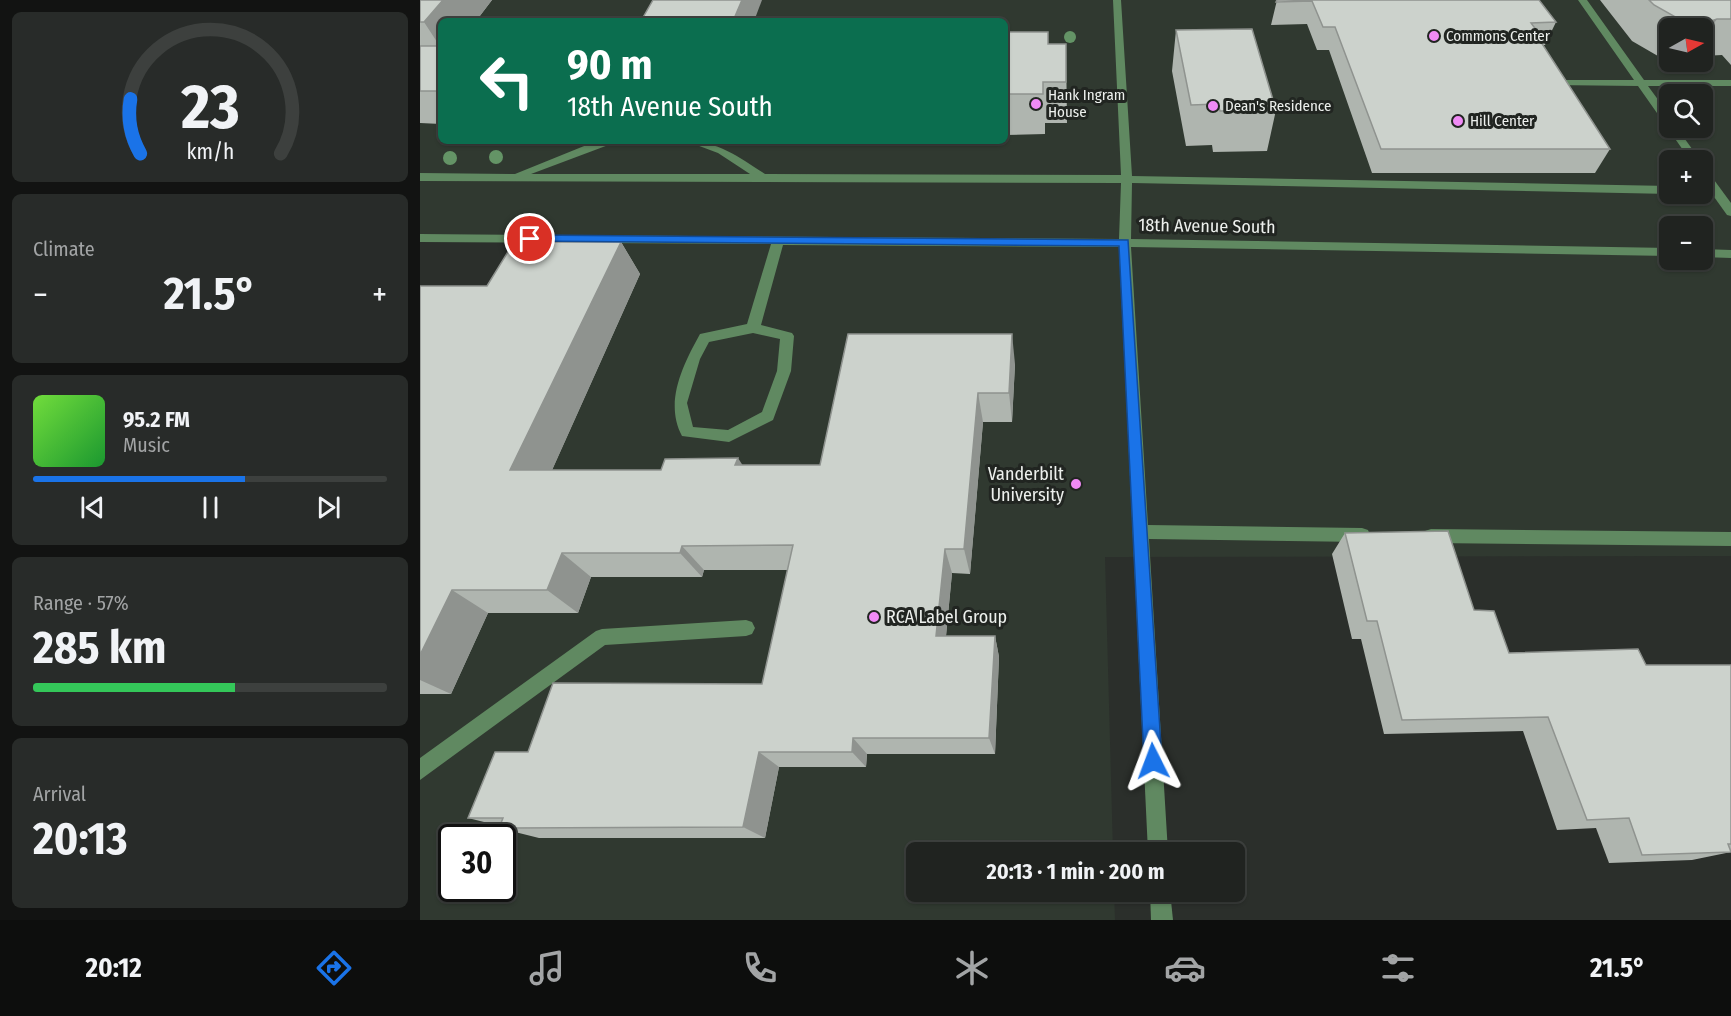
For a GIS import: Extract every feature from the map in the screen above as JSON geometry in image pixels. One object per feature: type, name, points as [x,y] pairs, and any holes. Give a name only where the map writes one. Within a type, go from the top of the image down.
[{"type":"street","points":[[1117,0],[1126,179],[1125,243],[1157,842]]},
{"type":"street","points":[[1582,0],[1659,108]]},
{"type":"street","points":[[1556,83],[1729,86]]},
{"type":"street","points":[[512,177],[598,144]]},
{"type":"street","points":[[700,144],[722,151],[763,178]]},
{"type":"street","points":[[420,177],[1126,179],[1659,190]]},
{"type":"street","points":[[1713,186],[1731,212]]},
{"type":"street","points":[[1713,191],[1731,192]]},
{"type":"street","name":"18th Avenue South","points":[[420,238],[1125,243],[1659,252]]},
{"type":"street","points":[[753,328],[778,241]]},
{"type":"street","points":[[1713,253],[1731,254]]},
{"type":"street","points":[[753,328],[787,336],[784,371],[768,416],[729,436],[687,432],[680,404],[693,359],[705,338],[753,328]]},
{"type":"street","points":[[1141,532],[1384,535]]},
{"type":"street","points":[[1420,536],[1731,539]]},
{"type":"street","points":[[420,770],[602,637],[746,628]]},
{"type":"street","points":[[1161,902],[1162,920]]},
{"type":"shaded area","name":"Vanderbilt University","points":[[420,0],[1731,0],[1731,556],[1105,557],[1113,842],[906,842],[906,902],[1114,902],[1115,920],[420,920],[420,412],[525,235],[420,234]]},
{"type":"building","points":[[420,0],[443,0],[424,22],[420,22]]},
{"type":"building","points":[[653,0],[742,0],[734,18],[643,18]]},
{"type":"building","points":[[1277,0],[1539,0],[1556,22],[1531,23],[1610,149],[1381,149],[1335,27],[1323,27],[1312,1],[1276,2]]},
{"type":"building","points":[[1649,0],[1731,0],[1731,19],[1677,18]]},
{"type":"building","points":[[1252,29],[1276,110],[1220,111],[1218,104],[1191,105],[1176,30]]},
{"type":"building","points":[[1008,32],[1048,32],[1048,44],[1066,44],[1066,82],[1043,82],[1043,94],[1008,94]]},
{"type":"building","points":[[420,46],[438,46],[438,91],[420,91]]},
{"type":"building","points":[[514,242],[621,242],[510,470],[661,470],[665,459],[738,458],[735,465],[820,465],[848,334],[1012,334],[1009,393],[978,393],[964,549],[945,549],[936,636],[995,636],[989,738],[853,738],[852,752],[759,752],[743,827],[516,828],[516,824],[501,824],[503,818],[468,818],[495,752],[528,752],[553,683],[762,684],[793,545],[682,546],[680,553],[562,553],[547,590],[452,590],[420,655],[420,286],[487,286]]},
{"type":"building","points":[[1448,531],[1474,610],[1494,611],[1509,653],[1638,649],[1646,665],[1731,665],[1731,844],[1728,844],[1731,852],[1642,855],[1629,818],[1587,820],[1548,717],[1402,720],[1377,621],[1367,621],[1345,533]]},
{"type":"place","name":"Commons Center","points":[[1434,36]]},
{"type":"place","name":"Hank Ingram House","points":[[1036,104]]},
{"type":"place","name":"Dean's Residence","points":[[1213,106]]},
{"type":"place","name":"Hill Center","points":[[1458,121]]},
{"type":"place","name":"Vanderbilt University","points":[[1076,484]]},
{"type":"place","name":"RCA Label Group","points":[[874,617]]},
{"type":"route","points":[[530,239],[1125,243],[1153,761]]}]
